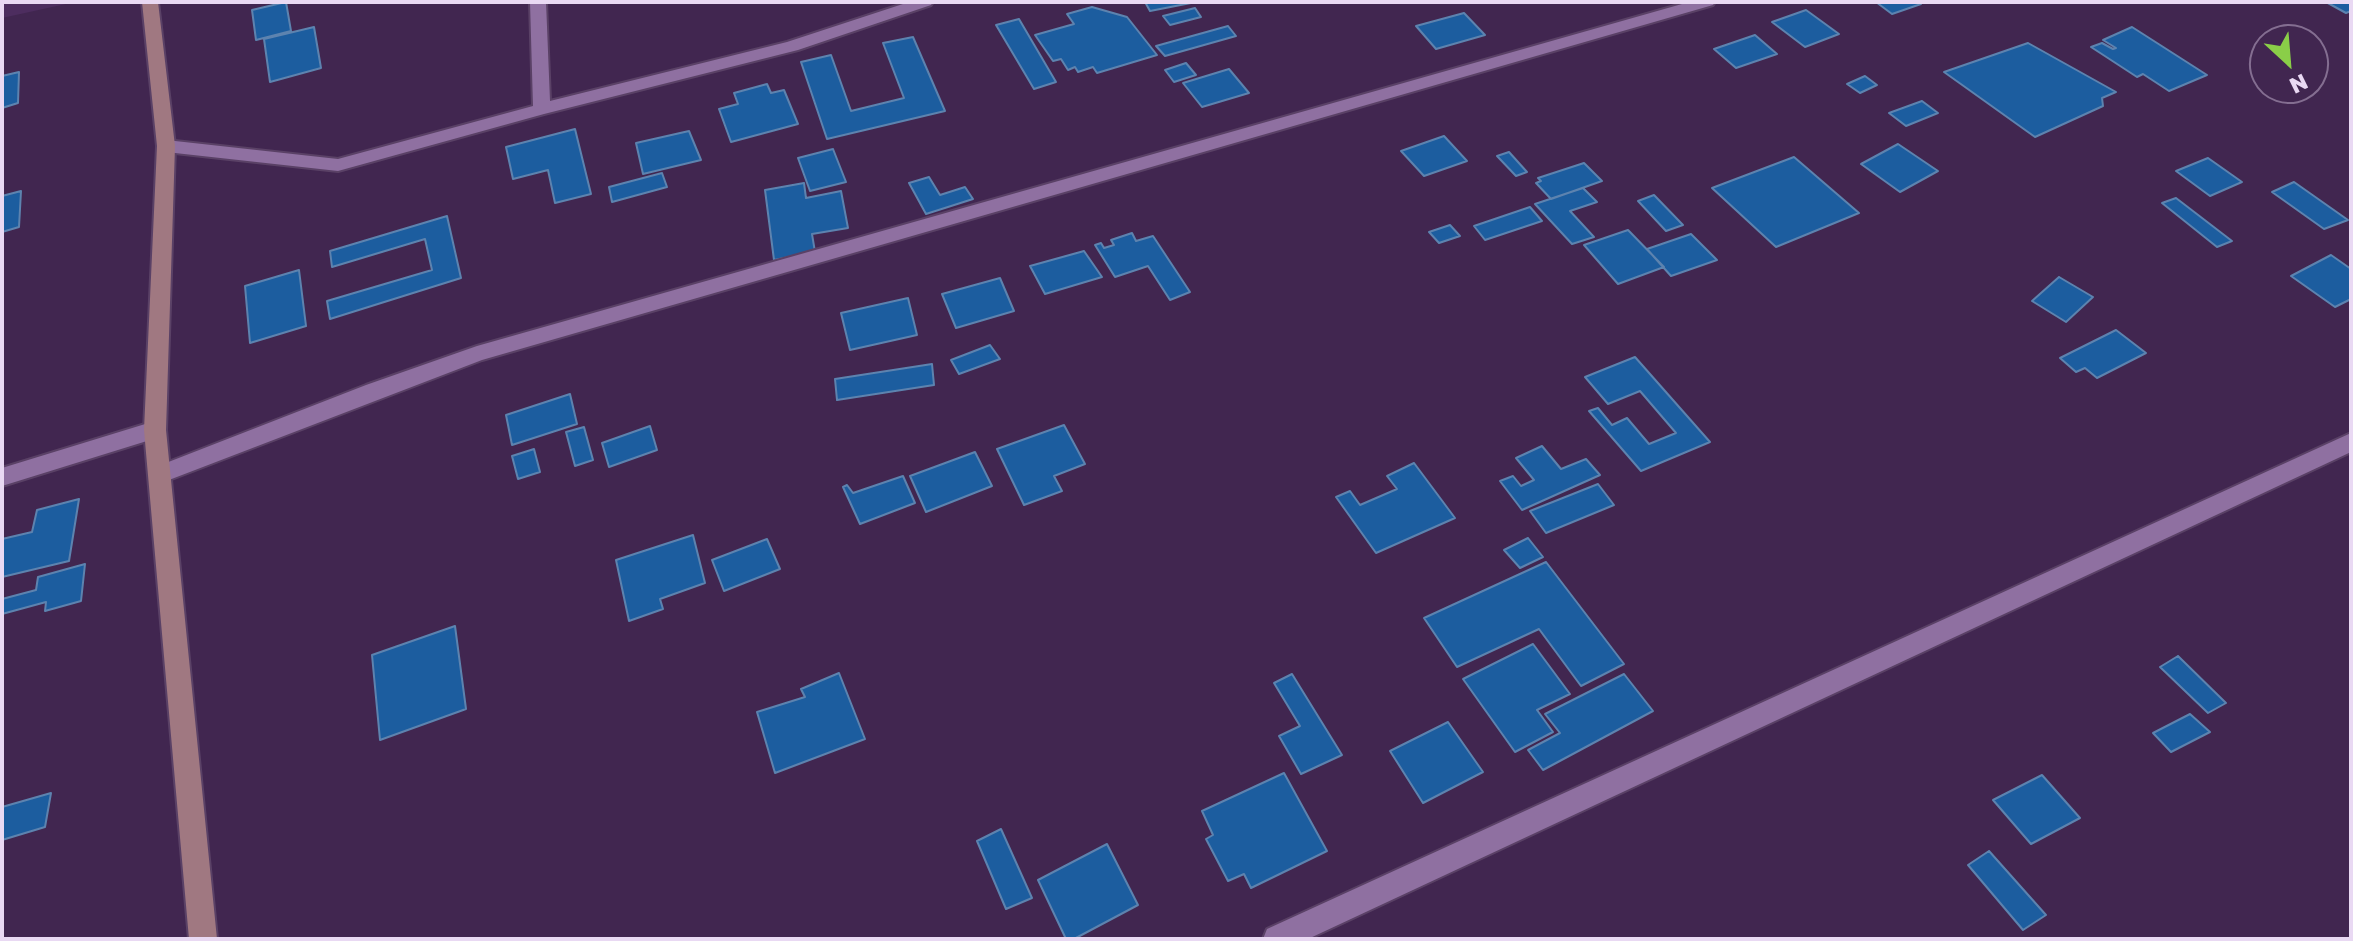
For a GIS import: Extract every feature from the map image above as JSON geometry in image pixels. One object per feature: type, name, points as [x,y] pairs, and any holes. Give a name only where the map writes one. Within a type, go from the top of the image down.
[{"type":"main road","points":[[150,2],[166,146],[155,430],[203,939]]},
{"type":"street","points":[[538,2],[542,109]]},
{"type":"street","points":[[166,146],[338,165],[542,109],[792,46],[925,2]]},
{"type":"street","points":[[161,474],[477,354],[1707,2]]},
{"type":"street","points":[[2,477],[155,430]]},
{"type":"street","points":[[1277,939],[2351,442]]},
{"type":"shaded area","points":[[2,2],[75,2],[2,18]]},
{"type":"building","points":[[286,2],[291,31],[256,40],[252,10]]},
{"type":"building","points":[[1145,2],[1196,2],[1150,11]]},
{"type":"building","points":[[1876,2],[1918,2],[1921,4],[1892,14]]},
{"type":"building","points":[[2326,2],[2351,2],[2351,11],[2346,13]]},
{"type":"building","points":[[1092,7],[1127,17],[1157,55],[1097,73],[1093,67],[1078,72],[1075,67],[1068,70],[1061,59],[1053,61],[1035,35],[1074,24],[1067,14]]},
{"type":"building","points":[[1195,8],[1201,17],[1170,25],[1163,16]]},
{"type":"building","points":[[1806,10],[1839,34],[1805,47],[1772,22]]},
{"type":"building","points":[[1464,13],[1485,35],[1436,49],[1416,26]]},
{"type":"building","points":[[1019,19],[1056,82],[1034,89],[996,25]]},
{"type":"building","points":[[1228,26],[1236,36],[1165,56],[1156,46]]},
{"type":"building","points":[[314,27],[321,68],[270,82],[264,39]]},
{"type":"building","points":[[2132,27],[2207,75],[2169,91],[2143,74],[2137,77],[2091,47],[2102,43],[2116,48],[2103,40]]},
{"type":"building","points":[[1755,35],[1777,54],[1736,68],[1714,49]]},
{"type":"building","points":[[913,37],[945,111],[827,139],[801,62],[831,55],[851,111],[904,98],[883,43]]},
{"type":"building","points":[[2028,43],[2116,92],[2102,98],[2103,106],[2035,137],[1944,72]]},
{"type":"building","points":[[1186,63],[1196,75],[1174,82],[1165,70]]},
{"type":"building","points":[[1229,69],[1249,93],[1202,107],[1183,83]]},
{"type":"building","points":[[19,72],[18,103],[2,108],[2,76]]},
{"type":"building","points":[[1865,76],[1877,85],[1860,93],[1847,84]]},
{"type":"building","points":[[767,84],[771,93],[784,90],[798,124],[731,142],[719,109],[738,104],[734,93]]},
{"type":"building","points":[[1922,101],[1938,113],[1906,126],[1889,113]]},
{"type":"building","points":[[575,129],[591,194],[555,203],[548,170],[513,179],[506,147]]},
{"type":"building","points":[[689,131],[701,160],[643,174],[636,143]]},
{"type":"building","points":[[1444,136],[1467,161],[1424,176],[1401,151]]},
{"type":"building","points":[[1898,144],[1938,171],[1900,192],[1861,164]]},
{"type":"building","points":[[833,149],[846,182],[810,191],[798,158]]},
{"type":"building","points":[[1509,152],[1527,172],[1516,176],[1497,156]]},
{"type":"building","points":[[1794,157],[1859,213],[1776,247],[1712,188]]},
{"type":"building","points":[[2208,158],[2242,182],[2210,196],[2176,171]]},
{"type":"building","points":[[1584,163],[1602,181],[1551,199],[1536,183],[1541,181],[1538,178]]},
{"type":"building","points":[[662,173],[667,187],[612,202],[609,187]]},
{"type":"building","points":[[929,177],[940,195],[965,187],[973,199],[926,214],[909,183]]},
{"type":"building","points":[[2294,182],[2348,220],[2324,229],[2272,192]]},
{"type":"building","points":[[804,183],[806,198],[841,191],[848,228],[812,234],[815,252],[774,260],[765,190]]},
{"type":"building","points":[[1583,188],[1597,202],[1570,211],[1594,237],[1572,244],[1535,204]]},
{"type":"building","points":[[21,191],[19,227],[2,232],[2,196]]},
{"type":"building","points":[[1654,195],[1683,225],[1666,231],[1638,201]]},
{"type":"building","points":[[2176,198],[2232,241],[2217,247],[2162,203]]},
{"type":"building","points":[[1530,207],[1542,221],[1485,240],[1474,226]]},
{"type":"building","points":[[447,216],[461,278],[330,319],[327,301],[432,270],[425,239],[332,267],[330,251]]},
{"type":"building","points":[[1450,225],[1460,236],[1439,243],[1429,232]]},
{"type":"building","points":[[1628,230],[1664,267],[1618,284],[1584,245]]},
{"type":"building","points":[[1132,233],[1136,241],[1153,236],[1190,292],[1170,300],[1148,266],[1115,277],[1095,245],[1101,243],[1104,248],[1114,245],[1111,240]]},
{"type":"building","points":[[1691,234],[1717,260],[1671,276],[1647,249]]},
{"type":"building","points":[[1084,251],[1102,277],[1045,294],[1030,266]]},
{"type":"building","points":[[2331,255],[2351,269],[2351,299],[2335,307],[2291,276]]},
{"type":"building","points":[[299,270],[306,326],[250,343],[245,286]]},
{"type":"building","points":[[2059,277],[2093,297],[2066,322],[2032,301]]},
{"type":"building","points":[[1000,278],[1014,311],[956,328],[942,294]]},
{"type":"building","points":[[908,298],[917,335],[850,350],[841,313]]},
{"type":"building","points":[[2116,330],[2146,353],[2097,378],[2085,368],[2076,372],[2060,358]]},
{"type":"building","points":[[990,345],[1000,359],[959,374],[951,360]]},
{"type":"building","points":[[1635,357],[1710,442],[1641,471],[1589,411],[1598,408],[1612,425],[1627,418],[1649,444],[1676,433],[1640,391],[1608,404],[1585,377]]},
{"type":"building","points":[[932,364],[934,385],[837,400],[835,379]]},
{"type":"building","points":[[570,394],[577,424],[512,445],[506,415]]},
{"type":"building","points":[[1064,425],[1085,464],[1054,476],[1062,491],[1024,505],[997,449]]},
{"type":"building","points":[[650,426],[657,450],[609,467],[602,443]]},
{"type":"building","points":[[584,427],[593,460],[575,466],[566,432]]},
{"type":"building","points":[[1542,446],[1561,469],[1586,459],[1600,475],[1522,510],[1500,481],[1513,476],[1521,486],[1534,480],[1516,458]]},
{"type":"building","points":[[534,449],[540,472],[518,479],[512,456]]},
{"type":"building","points":[[975,452],[992,486],[926,512],[910,476]]},
{"type":"building","points":[[1414,463],[1455,518],[1376,553],[1336,497],[1350,491],[1360,505],[1397,489],[1387,476]]},
{"type":"building","points":[[903,476],[915,503],[860,524],[843,487],[847,485],[853,493]]},
{"type":"building","points":[[1598,484],[1614,505],[1546,533],[1530,511]]},
{"type":"building","points":[[79,499],[69,561],[2,577],[2,539],[32,532],[37,510]]},
{"type":"building","points":[[693,535],[705,583],[660,599],[663,609],[629,621],[616,560]]},
{"type":"building","points":[[1528,538],[1543,557],[1520,568],[1504,550]]},
{"type":"building","points":[[767,539],[780,569],[724,591],[712,560]]},
{"type":"building","points":[[1546,562],[1624,664],[1581,686],[1539,629],[1457,667],[1424,618]]},
{"type":"building","points":[[85,564],[81,601],[45,611],[46,602],[2,614],[2,599],[36,590],[38,577]]},
{"type":"building","points":[[455,626],[466,709],[380,740],[372,655]]},
{"type":"building","points":[[1533,644],[1570,694],[1537,710],[1553,732],[1515,752],[1463,679]]},
{"type":"building","points":[[2178,656],[2226,703],[2208,713],[2160,667]]},
{"type":"building","points":[[839,673],[865,739],[775,773],[757,712],[805,697],[801,689]]},
{"type":"building","points":[[1292,674],[1342,755],[1301,774],[1279,736],[1300,726],[1274,683]]},
{"type":"building","points":[[1624,674],[1653,711],[1543,770],[1528,750],[1560,733],[1545,714]]},
{"type":"building","points":[[2190,714],[2210,732],[2171,752],[2153,733]]},
{"type":"building","points":[[1448,722],[1483,772],[1423,803],[1390,751]]},
{"type":"building","points":[[1284,773],[1327,851],[1251,888],[1244,874],[1228,881],[1206,839],[1213,835],[1202,811]]},
{"type":"building","points":[[2042,775],[2080,818],[2031,844],[1993,800]]},
{"type":"building","points":[[51,793],[45,827],[2,840],[2,807]]},
{"type":"building","points":[[1001,829],[1032,898],[1006,909],[977,841]]},
{"type":"building","points":[[1107,844],[1138,905],[1074,939],[1066,939],[1038,880]]},
{"type":"building","points":[[1989,851],[2046,915],[2023,930],[1968,865]]}]
